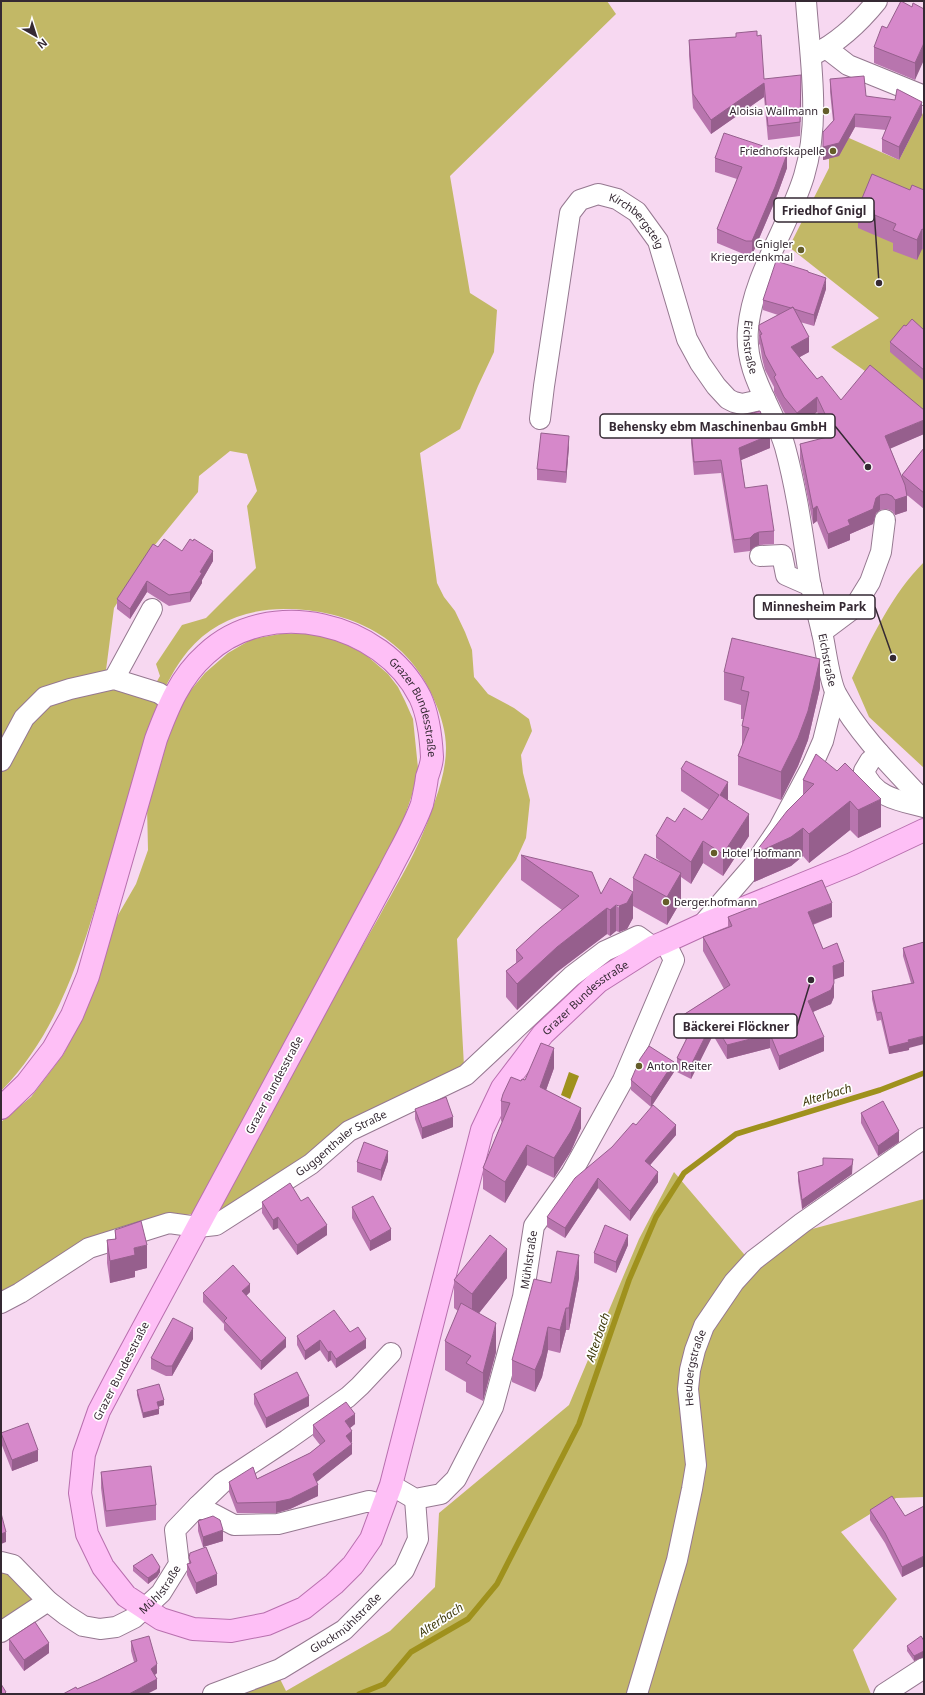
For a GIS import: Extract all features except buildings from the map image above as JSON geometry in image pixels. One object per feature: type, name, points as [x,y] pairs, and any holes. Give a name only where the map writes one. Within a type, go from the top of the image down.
[{"type":"main road","name":"Grazer Bundesstraße","points":[[1,1108],[26,1084],[53,1049],[72,1015],[88,976],[156,739],[171,701],[187,673],[206,653],[233,635],[266,624],[301,621],[337,628],[372,645],[403,672],[420,698],[429,726],[432,758],[422,804],[406,839],[99,1411],[84,1454],[80,1493],[87,1534],[103,1567],[126,1596],[161,1619],[193,1629],[231,1632],[268,1624],[304,1608],[334,1584],[353,1566],[371,1539],[388,1495],[482,1130],[502,1088],[543,1034],[598,982],[659,945],[702,925],[852,864],[924,830]]},
{"type":"street","name":"Eichstraße","points":[[806,1],[818,52],[809,155],[802,184],[758,287],[750,314],[748,330],[748,355],[750,364],[780,431],[788,457],[811,586],[835,693],[851,718],[879,753],[924,801]]},
{"type":"street","points":[[818,52],[850,30],[865,16],[877,1]]},
{"type":"street","points":[[818,52],[922,95]]},
{"type":"street","name":"Kirchbergsteig","points":[[540,418],[570,213],[580,200],[598,194],[617,199],[636,212],[658,241],[687,339],[692,350],[716,386],[728,399],[734,402],[742,404],[765,399]]},
{"type":"street","points":[[822,632],[854,608],[870,582],[881,552],[884,520]]},
{"type":"street","points":[[760,556],[782,555],[786,575],[811,586]]},
{"type":"street","points":[[114,679],[152,609]]},
{"type":"street","points":[[1,761],[24,718],[45,697],[70,689],[114,679],[159,693],[171,701]]},
{"type":"street","name":"Eichstraße","points":[[702,925],[753,866],[779,828],[809,772],[823,741],[835,693]]},
{"type":"street","points":[[879,753],[870,761],[864,771],[868,781],[875,789],[893,799],[924,808]]},
{"type":"street","name":"Guggenthaler Straße","points":[[1,1303],[89,1248],[169,1223],[198,1227],[216,1225],[305,1168],[349,1131],[466,1075],[572,976],[605,951],[638,936],[659,945]]},
{"type":"street","name":"Mühlstraße","points":[[415,1500],[441,1494],[456,1479],[493,1407],[523,1297],[534,1226],[570,1174],[623,1080],[674,960],[659,945]]},
{"type":"street","name":"Heubergstraße","points":[[637,1694],[677,1560],[692,1489],[696,1465],[688,1389],[694,1350],[704,1326],[734,1282],[754,1260],[802,1223],[924,1138]]},
{"type":"street","points":[[391,1353],[360,1386],[348,1396],[288,1440],[222,1483],[198,1506],[234,1525],[278,1524],[388,1495],[415,1500]]},
{"type":"street","name":"Glockmühlstraße","points":[[213,1694],[280,1669],[344,1630],[404,1570],[418,1540],[415,1500]]},
{"type":"street","name":"Mühlstraße","points":[[1,1562],[13,1565],[48,1601],[83,1626],[100,1629],[116,1627],[134,1618],[160,1593],[179,1564],[175,1530],[198,1506]]},
{"type":"street","points":[[1,1632],[48,1601]]},
{"type":"street","points":[[884,1694],[924,1668]]},
{"type":"shaded area","points":[[1,1],[607,1],[616,14],[450,176],[470,293],[497,310],[494,352],[460,429],[420,453],[437,583],[444,597],[455,611],[465,632],[472,650],[474,677],[488,694],[514,708],[529,719],[532,731],[521,755],[523,773],[530,800],[526,838],[516,860],[457,939],[464,1066],[217,1215],[295,1067],[413,854],[425,829],[437,795],[443,775],[446,755],[444,730],[435,702],[424,680],[410,660],[394,644],[375,632],[354,622],[332,615],[308,610],[284,609],[257,611],[231,619],[219,625],[197,641],[178,664],[162,694],[149,727],[101,889],[70,980],[60,1004],[34,1050],[19,1071],[1,1091]],"holes":[[[230,451],[247,454],[257,491],[247,506],[256,568],[206,618],[182,625],[156,664],[160,676],[148,697],[106,670],[114,608],[150,551],[198,492],[199,476]]]},
{"type":"shaded area","points":[[924,111],[924,418],[865,371],[831,347],[879,318],[789,247],[829,168],[829,159],[823,160],[823,145],[835,133],[899,160]]},
{"type":"shaded area","points":[[924,562],[924,768],[869,717],[852,678],[892,602]]},
{"type":"shaded area","points":[[305,633],[338,640],[366,655],[388,674],[398,687],[413,719],[418,768],[412,795],[402,824],[250,1110],[192,1214],[162,1219],[1,1294],[1,1122],[31,1097],[63,1055],[85,1013],[103,965],[114,922],[136,884],[148,850],[147,805],[171,724],[186,696],[205,673],[228,653],[252,639],[280,634]]},
{"type":"shaded area","points":[[569,1072],[579,1076],[570,1099],[561,1095]]},
{"type":"shaded area","points":[[674,1172],[755,1267],[801,1232],[924,1199],[924,1497],[896,1498],[841,1532],[897,1599],[853,1650],[871,1694],[233,1694],[278,1675],[286,1691],[390,1631],[435,1587],[439,1513],[569,1405],[639,1239]]},
{"type":"shaded area","points":[[1,1570],[5,1570],[38,1598],[1,1623]]},
{"type":"waterway","name":"Alterbach","points":[[359,1694],[384,1684],[411,1652],[468,1619],[497,1584],[579,1424],[629,1280],[656,1217],[684,1173],[736,1134],[880,1090],[924,1073]]},
{"type":"place","name":"Aloisia Wallmann","points":[[826,111]]},
{"type":"place","name":"Friedhofskapelle","points":[[833,151]]},
{"type":"place","name":"Gnigler Kriegerdenkmal","points":[[801,250]]},
{"type":"place","name":"Friedhof Gnigl","points":[[879,283]]},
{"type":"place","name":"Behensky ebm Maschinenbau GmbH","points":[[868,467]]},
{"type":"place","name":"Minnesheim Park","points":[[893,658]]},
{"type":"place","name":"Hotel Hofmann","points":[[714,853]]},
{"type":"place","name":"berger.hofmann","points":[[666,902]]},
{"type":"place","name":"Bäckerei Flöckner","points":[[811,980]]},
{"type":"place","name":"Anton Reiter","points":[[639,1066]]}]
